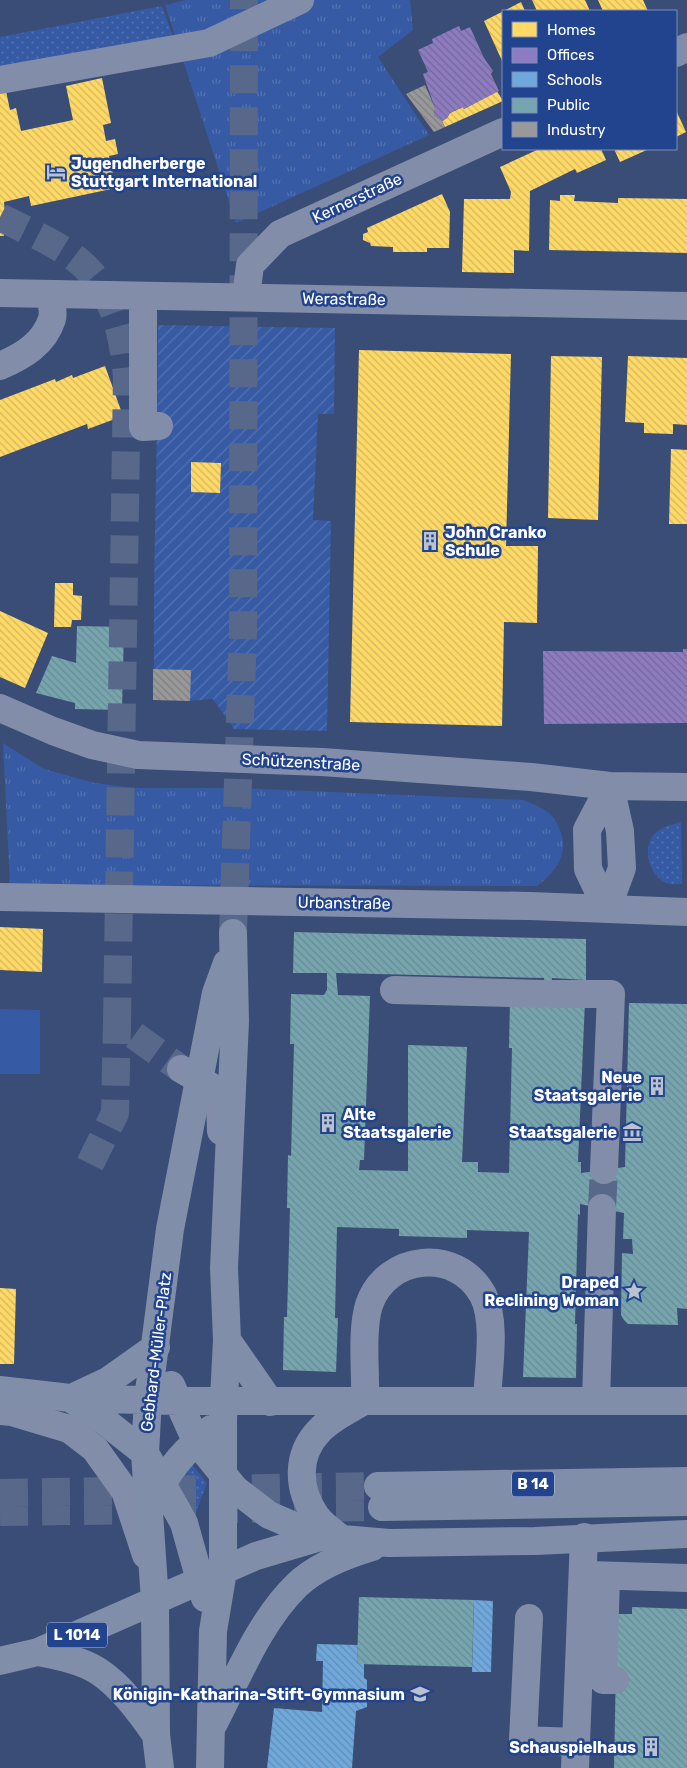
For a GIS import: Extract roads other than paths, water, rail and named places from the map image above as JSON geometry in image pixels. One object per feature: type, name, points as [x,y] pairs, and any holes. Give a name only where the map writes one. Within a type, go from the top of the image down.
[{"type":"main road","name":"Gebhard-Müller-Platz","points":[[160,1768],[156,1735],[154,1592],[145,1453],[148,1399],[170,1229],[184,1168],[190,1074],[232,937],[235,1021],[224,1268],[227,1340],[240,1406],[223,1477],[212,1576],[213,1631],[210,1768]]},
{"type":"main road","points":[[227,1340],[240,1406]]},
{"type":"main road","points":[[70,1398],[108,1381],[156,1347],[196,1441],[223,1477],[249,1502],[269,1515],[332,1539]]},
{"type":"main road","points":[[0,1390],[70,1398],[148,1399],[240,1406],[365,1400],[687,1400]]},
{"type":"main road","points":[[70,1398],[107,1423],[145,1453],[212,1576]]},
{"type":"main road","points":[[332,1539],[316,1518],[302,1486],[301,1469],[305,1452],[320,1430],[344,1412],[365,1400]]},
{"type":"main road","points":[[149,1524],[162,1482],[196,1441],[240,1406]]},
{"type":"main road","name":"B 14","points":[[687,1481],[380,1497],[687,1502]]},
{"type":"main road","points":[[154,1592],[212,1576],[256,1556],[332,1539],[389,1543],[535,1541],[584,1537],[687,1534]]},
{"type":"main road","points":[[210,1729],[270,1618],[298,1584],[319,1569],[338,1559],[389,1543]]},
{"type":"main road","name":"L 1014","points":[[0,1661],[38,1652],[115,1618],[154,1592]]},
{"type":"main road","points":[[38,1652],[66,1658],[98,1671],[120,1690],[156,1735]]},
{"type":"street","points":[[0,80],[209,43],[300,0]]},
{"type":"street","name":"Kernerstraße","points":[[246,297],[250,265],[280,234],[502,132]]},
{"type":"street","name":"Werastraße","points":[[0,293],[687,306]]},
{"type":"street","points":[[0,366],[18,358],[38,343],[53,318],[51,295]]},
{"type":"street","points":[[143,297],[143,426],[159,426]]},
{"type":"street","name":"Schützenstraße","points":[[0,708],[53,732],[92,745],[138,755],[322,762],[531,777],[610,786],[687,787]]},
{"type":"street","points":[[607,909],[622,868],[620,831],[610,786]]},
{"type":"street","name":"Urbanstraße","points":[[0,897],[530,906],[687,912]]},
{"type":"street","points":[[394,990],[611,994],[604,1170]]},
{"type":"street","points":[[190,1074],[217,1090],[227,1172]]},
{"type":"street","points":[[596,1401],[611,1286],[602,1208]]},
{"type":"street","points":[[365,1400],[366,1322],[369,1306],[375,1291],[386,1278],[399,1269],[414,1263],[430,1262],[446,1265],[461,1271],[483,1295],[488,1310],[490,1326],[487,1401]]},
{"type":"street","points":[[0,1410],[69,1429],[95,1449],[125,1491],[142,1536],[154,1592]]},
{"type":"street","points":[[584,1537],[594,1576],[604,1656],[603,1680],[615,1680]]},
{"type":"street","points":[[594,1576],[687,1578]]},
{"type":"street","points":[[529,1618],[523,1740],[575,1755],[594,1576]]},
{"type":"tunnel","points":[[233,933],[243,630],[244,0]]},
{"type":"tunnel","points":[[0,217],[63,250],[85,267],[106,294],[113,309],[125,359],[127,377],[117,1023]]},
{"type":"tunnel","points":[[90,1164],[115,1113],[117,1023],[181,1069]]},
{"type":"tunnel","points":[[602,1208],[604,1170]]},
{"type":"tunnel","points":[[0,1493],[378,1486]]},
{"type":"tunnel","points":[[0,1512],[382,1507]]},
{"type":"place","name":"Jugendherberge Stuttgart International","points":[[56,172]]},
{"type":"place","name":"John Cranko Schule","points":[[430,541]]},
{"type":"place","name":"Neue Staatsgalerie","points":[[657,1086]]},
{"type":"place","name":"Alte Staatsgalerie","points":[[328,1123]]},
{"type":"place","name":"Staatsgalerie","points":[[632,1132]]},
{"type":"place","name":"Draped Reclining Woman","points":[[634,1291]]},
{"type":"place","name":"Königin-Katharina-Stift-Gymnasium","points":[[420,1694]]},
{"type":"place","name":"Schauspielhaus","points":[[651,1747]]}]
